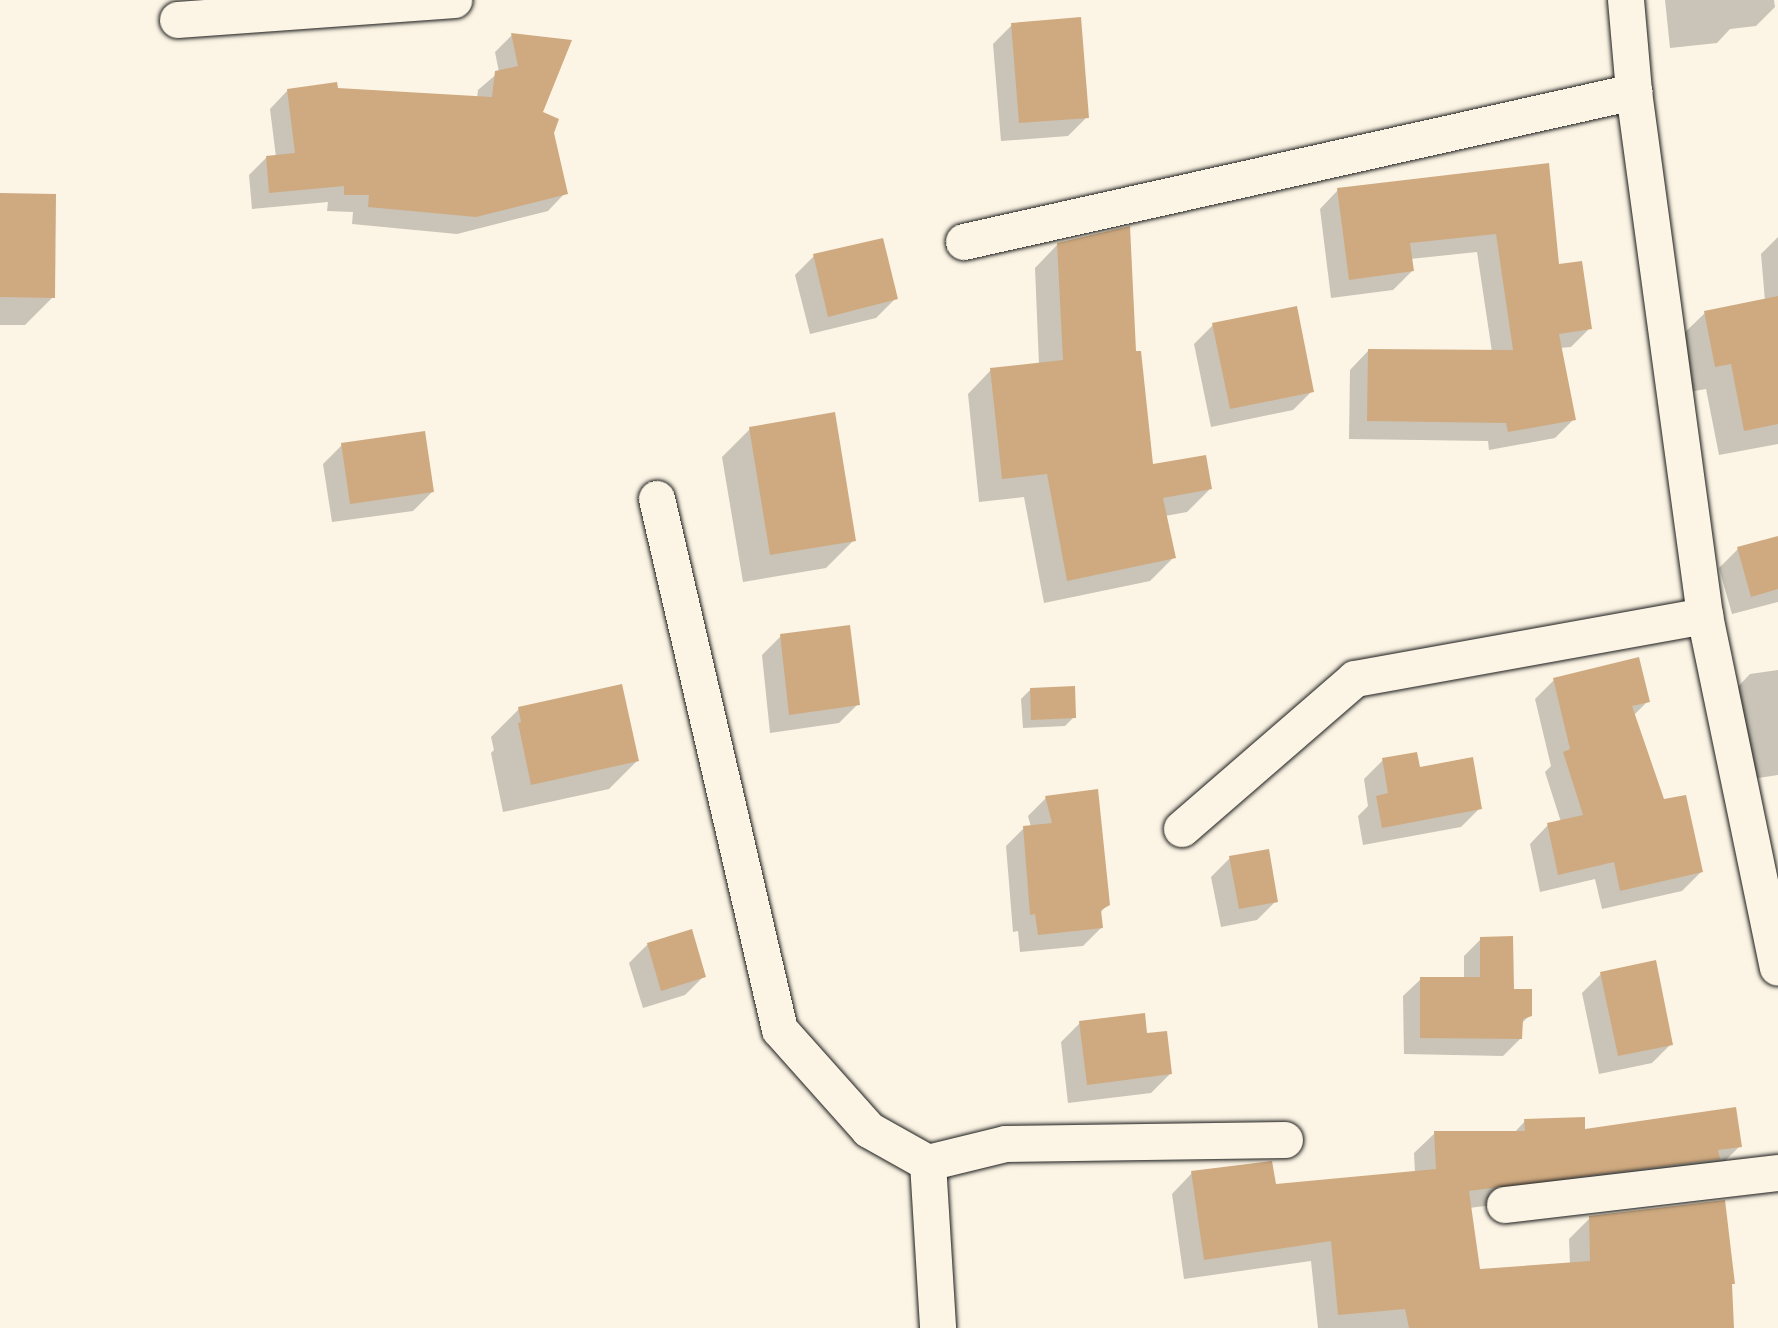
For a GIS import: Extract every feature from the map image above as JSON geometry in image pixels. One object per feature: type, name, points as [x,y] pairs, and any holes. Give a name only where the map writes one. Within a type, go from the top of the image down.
[{"type":"street","points":[[178,20],[454,0]]},
{"type":"street","points":[[1626,0],[1634,92],[1705,616],[1778,968]]},
{"type":"street","points":[[964,242],[1634,92]]},
{"type":"street","points":[[657,499],[780,1030],[869,1130],[928,1163],[1006,1144],[1285,1140]]},
{"type":"street","points":[[1182,829],[1355,679],[1705,616]]},
{"type":"street","points":[[928,1163],[938,1328]]},
{"type":"street","points":[[1505,1205],[1778,1173]]},
{"type":"building","points":[[1081,17],[1089,118],[1019,123],[1011,23]]},
{"type":"building","points":[[511,33],[572,40],[543,112],[559,119],[554,133],[568,194],[476,217],[368,207],[369,195],[344,195],[344,186],[269,193],[266,156],[295,153],[287,89],[337,82],[338,88],[492,97],[495,71],[518,66]]},
{"type":"building","points":[[1549,163],[1559,264],[1582,261],[1592,329],[1559,334],[1576,420],[1508,432],[1506,423],[1367,421],[1368,349],[1513,350],[1496,234],[1410,243],[1414,271],[1349,280],[1337,188]]},
{"type":"building","points":[[0,193],[56,194],[55,298],[0,297]]},
{"type":"building","points":[[1130,226],[1136,351],[1141,351],[1153,464],[1206,455],[1212,489],[1163,498],[1176,558],[1067,581],[1047,474],[1002,479],[990,368],[1063,360],[1057,243]]},
{"type":"building","points":[[883,238],[898,299],[828,317],[813,254]]},
{"type":"building","points":[[1778,296],[1778,424],[1744,431],[1731,364],[1715,367],[1704,311]]},
{"type":"building","points":[[1297,306],[1314,392],[1230,409],[1212,323]]},
{"type":"building","points":[[835,412],[856,541],[770,555],[749,427]]},
{"type":"building","points":[[425,431],[434,492],[350,504],[341,443]]},
{"type":"building","points":[[1778,536],[1778,589],[1751,597],[1737,547]]},
{"type":"building","points":[[850,625],[860,705],[789,715],[780,634]]},
{"type":"building","points":[[1639,657],[1650,702],[1632,706],[1664,799],[1686,795],[1703,872],[1620,891],[1614,862],[1558,875],[1547,823],[1583,815],[1563,752],[1570,749],[1553,678]]},
{"type":"building","points":[[622,684],[639,761],[531,785],[518,723],[521,722],[518,707]]},
{"type":"building","points":[[1075,686],[1076,718],[1031,720],[1030,688]]},
{"type":"building","points":[[1417,752],[1420,767],[1473,757],[1482,809],[1382,828],[1376,796],[1388,793],[1382,758]]},
{"type":"building","points":[[1098,789],[1110,905],[1101,910],[1103,928],[1038,935],[1035,914],[1030,915],[1023,826],[1052,823],[1045,796]]},
{"type":"building","points":[[1269,849],[1278,902],[1239,909],[1229,856]]},
{"type":"building","points":[[692,929],[706,977],[661,991],[647,943]]},
{"type":"building","points":[[1513,936],[1514,989],[1532,989],[1532,1016],[1523,1019],[1522,1039],[1420,1038],[1420,977],[1480,977],[1480,937]]},
{"type":"building","points":[[1656,960],[1673,1045],[1618,1056],[1600,972]]},
{"type":"building","points":[[1145,1013],[1147,1033],[1167,1031],[1172,1074],[1087,1085],[1079,1021]]},
{"type":"building","points":[[1736,1107],[1742,1147],[1718,1150],[1720,1159],[1469,1191],[1480,1269],[1590,1261],[1589,1216],[1725,1200],[1735,1284],[1732,1284],[1734,1328],[1409,1328],[1405,1309],[1338,1315],[1331,1241],[1204,1260],[1191,1171],[1272,1161],[1276,1184],[1436,1169],[1434,1131],[1525,1131],[1524,1119],[1585,1117],[1585,1129]]}]
